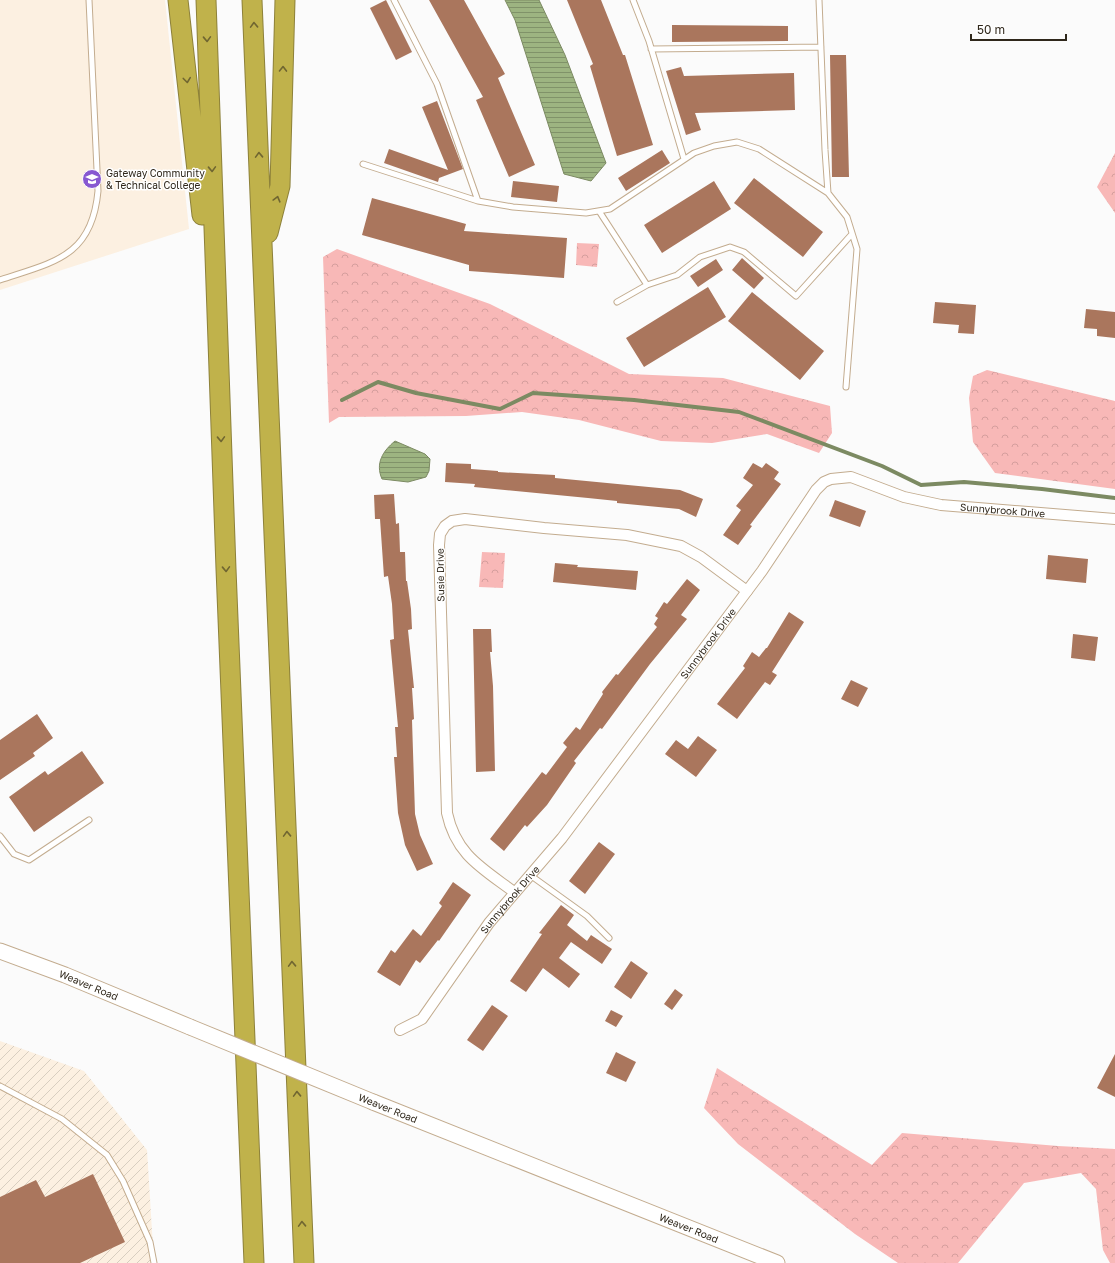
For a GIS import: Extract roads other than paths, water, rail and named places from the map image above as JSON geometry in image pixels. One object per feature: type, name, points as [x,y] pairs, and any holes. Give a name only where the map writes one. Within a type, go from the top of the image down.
[{"type":"highway","points":[[178,0],[194,141],[221,417]]},
{"type":"highway","points":[[206,0],[254,1263]]},
{"type":"highway","points":[[252,0],[304,1263]]},
{"type":"highway","points":[[263,250],[280,186],[285,0]]},
{"type":"main road","name":"Weaver Road","points":[[0,951],[65,975],[373,1102],[777,1263]]},
{"type":"street","name":"Sunnybrook Drive","points":[[400,1030],[422,1018],[471,947],[514,892],[562,838],[747,591],[816,490],[824,482],[837,477],[851,477],[904,497],[940,505],[1115,518]]},
{"type":"street","name":"Susie Drive","points":[[514,892],[472,861],[458,844],[451,830],[447,813],[439,546],[440,534],[445,526],[452,521],[466,518],[544,528],[626,535],[681,546],[701,557],[747,591]]},
{"type":"lane","points":[[0,280],[50,264],[69,253],[82,241],[91,226],[96,208],[98,191],[89,0]]},
{"type":"lane","points":[[394,0],[437,84],[478,201]]},
{"type":"lane","points":[[633,0],[651,50],[684,159]]},
{"type":"lane","points":[[819,0],[828,193]]},
{"type":"lane","points":[[651,50],[821,47]]},
{"type":"lane","points":[[363,164],[478,201],[513,207],[586,213],[610,210],[694,153],[714,146],[737,142],[759,149],[828,193],[847,217],[857,249],[846,387]]},
{"type":"lane","points":[[599,211],[647,285]]},
{"type":"lane","points":[[617,302],[647,285],[676,275],[700,256],[730,246],[744,252],[796,296],[852,234]]},
{"type":"lane","points":[[0,836],[14,854],[29,860],[89,820]]},
{"type":"lane","points":[[530,875],[587,916],[609,938]]},
{"type":"lane","points":[[0,1086],[62,1119],[107,1155],[123,1180],[147,1235],[154,1263]]},
{"type":"waterway","points":[[342,400],[378,382],[416,393],[500,409],[533,393],[634,400],[739,412],[882,466],[921,485],[964,482],[1042,489],[1115,498]]},
{"type":"place","name":"Gateway Community & Technical College","points":[[92,179]]}]
